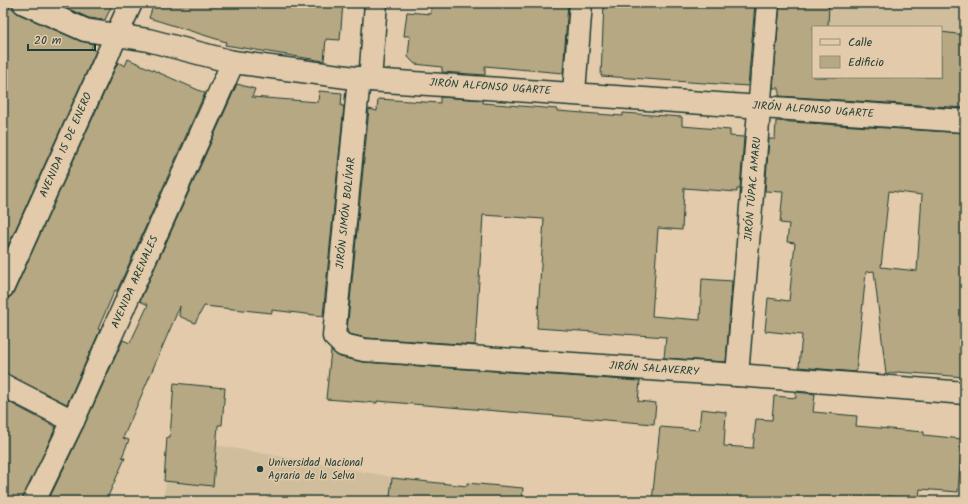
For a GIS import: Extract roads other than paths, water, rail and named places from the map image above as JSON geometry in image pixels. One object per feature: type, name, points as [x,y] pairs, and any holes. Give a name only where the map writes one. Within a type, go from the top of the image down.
[{"type":"street","name":"JIRÓN ALFONSO UGARTE","points":[[24,3],[86,30],[114,36],[148,40],[233,62],[364,79],[574,92],[965,121]]},
{"type":"street","name":"AVENIDA 15 DE ENERO","points":[[3,287],[114,36],[131,3]]},
{"type":"street","name":"JIRÓN SIMÓN BOLÍVAR","points":[[343,345],[334,336],[364,79],[376,3]]},
{"type":"street","points":[[574,92],[581,3]]},
{"type":"street","name":"JIRÓN TÚPAC AMARU","points":[[737,375],[768,3]]},
{"type":"street","name":"AVENIDA ARENALES","points":[[34,501],[72,421],[233,62]]},
{"type":"street","name":"JIRÓN SALAVERRY","points":[[343,345],[372,351],[737,375],[965,393]]},
{"type":"street","points":[[3,385],[72,421]]},
{"type":"place","name":"Universidad Nacional Agraria de la Selva","points":[[260,469]]}]
